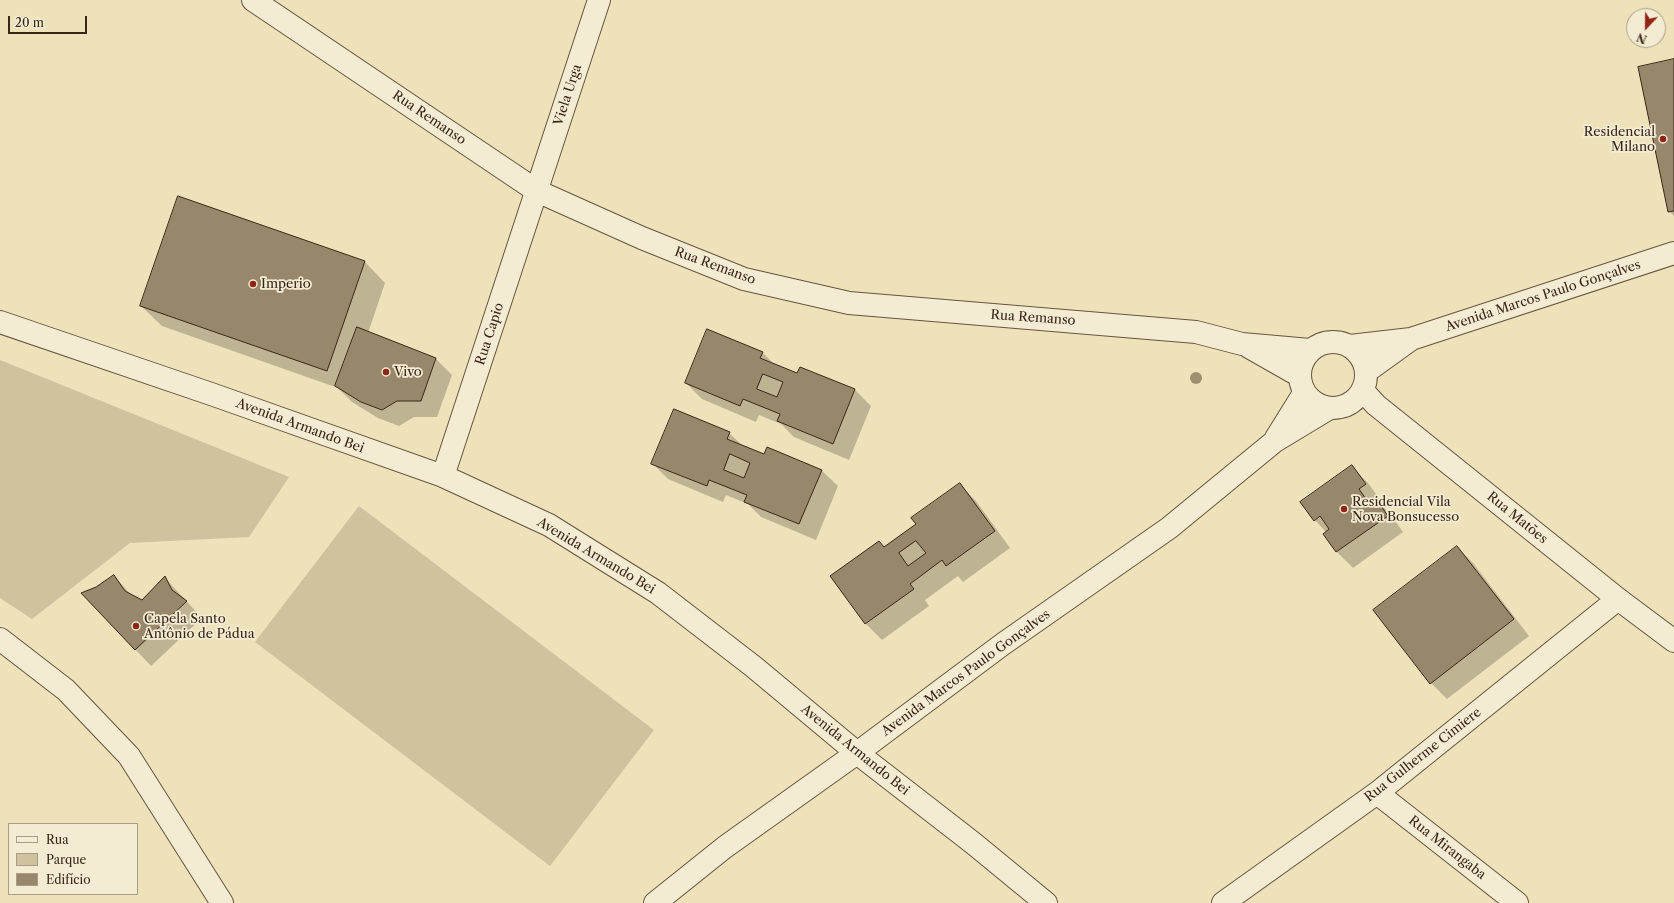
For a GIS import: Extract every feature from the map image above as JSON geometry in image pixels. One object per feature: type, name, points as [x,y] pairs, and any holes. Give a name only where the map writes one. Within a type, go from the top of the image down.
[{"type":"street","name":"Rua Remanso","points":[[253,0],[538,191],[642,238],[744,279],[849,303],[1196,332],[1242,344],[1310,350]]},
{"type":"street","name":"Viela Urga","points":[[538,191],[599,0]]},
{"type":"street","name":"Rua Capio","points":[[443,476],[538,191]]},
{"type":"street","name":"Avenida Marcos Paulo Gonçalves","points":[[1350,346],[1411,339],[1674,253]]},
{"type":"street","name":"Avenida Armando Bei","points":[[0,322],[206,392],[443,476],[549,525],[658,593],[754,667],[857,753],[1046,903]]},
{"type":"street","name":"Avenida Marcos Paulo Gonçalves","points":[[1365,381],[1411,339]]},
{"type":"street","points":[[1337,342],[1350,346],[1358,353],[1365,381],[1357,399],[1349,405],[1339,409],[1328,409],[1318,406],[1302,385],[1302,362],[1310,350],[1323,344],[1337,342]]},
{"type":"street","name":"Rua Remanso","points":[[1242,344],[1302,385]]},
{"type":"street","name":"Rua Matões","points":[[1365,381],[1376,405],[1618,599],[1674,641]]},
{"type":"street","name":"Avenida Marcos Paulo Gonçalves","points":[[1275,441],[1302,385]]},
{"type":"street","name":"Avenida Marcos Paulo Gonçalves","points":[[655,903],[725,847],[857,753],[1003,644],[1169,528],[1275,441],[1328,409]]},
{"type":"street","name":"Rua Gulherme Cimiere","points":[[1223,903],[1377,793],[1618,599]]},
{"type":"street","points":[[0,639],[66,690],[129,756],[212,897]]},
{"type":"street","name":"Rua Mirangaba","points":[[1377,793],[1517,903]]},
{"type":"green space","points":[[0,360],[289,477],[249,537],[130,543],[32,619],[0,598]]},
{"type":"green space","points":[[359,506],[654,730],[550,866],[255,642]]},
{"type":"building","name":"Residencial Milano","points":[[1674,59],[1674,211],[1668,212],[1638,67]]},
{"type":"building","name":"Imperio","points":[[178,196],[365,261],[327,371],[140,306]]},
{"type":"building","name":"Vivo","points":[[357,327],[436,358],[421,401],[397,401],[382,410],[361,402],[335,386]]},
{"type":"building","points":[[707,329],[763,352],[760,358],[797,373],[800,367],[855,389],[833,444],[777,421],[780,414],[743,399],[740,406],[685,383]]},
{"type":"building","points":[[763,374],[783,382],[777,397],[757,389]]},
{"type":"building","points":[[674,409],[730,432],[727,439],[764,454],[767,447],[822,470],[799,524],[744,502],[747,495],[709,480],[707,486],[651,464]]},
{"type":"building","points":[[730,454],[750,463],[744,478],[724,470]]},
{"type":"building","name":"Residencial Vila Nova Bonsucesso","points":[[1352,465],[1366,484],[1359,489],[1368,502],[1375,497],[1388,516],[1336,552],[1323,534],[1329,529],[1320,516],[1314,521],[1300,502]]},
{"type":"building","points":[[960,483],[995,531],[946,566],[942,560],[910,584],[914,589],[865,624],[830,576],[879,541],[884,547],[916,524],[911,518]]},
{"type":"building","points":[[916,541],[926,553],[908,566],[899,553]]},
{"type":"building","points":[[1457,546],[1514,619],[1430,684],[1373,610]]},
{"type":"building","name":"Capela Santo Antônio de Pádua","points":[[114,575],[125,591],[142,600],[165,576],[172,590],[187,601],[135,650],[81,593],[96,587]]},
{"type":"place","name":"Residencial Milano","points":[[1663,139]]},
{"type":"place","name":"Imperio","points":[[253,284]]},
{"type":"place","name":"Vivo","points":[[386,372]]},
{"type":"place","name":"Residencial Vila Nova Bonsucesso","points":[[1344,509]]},
{"type":"place","name":"Capela Santo Antônio de Pádua","points":[[136,626]]}]
